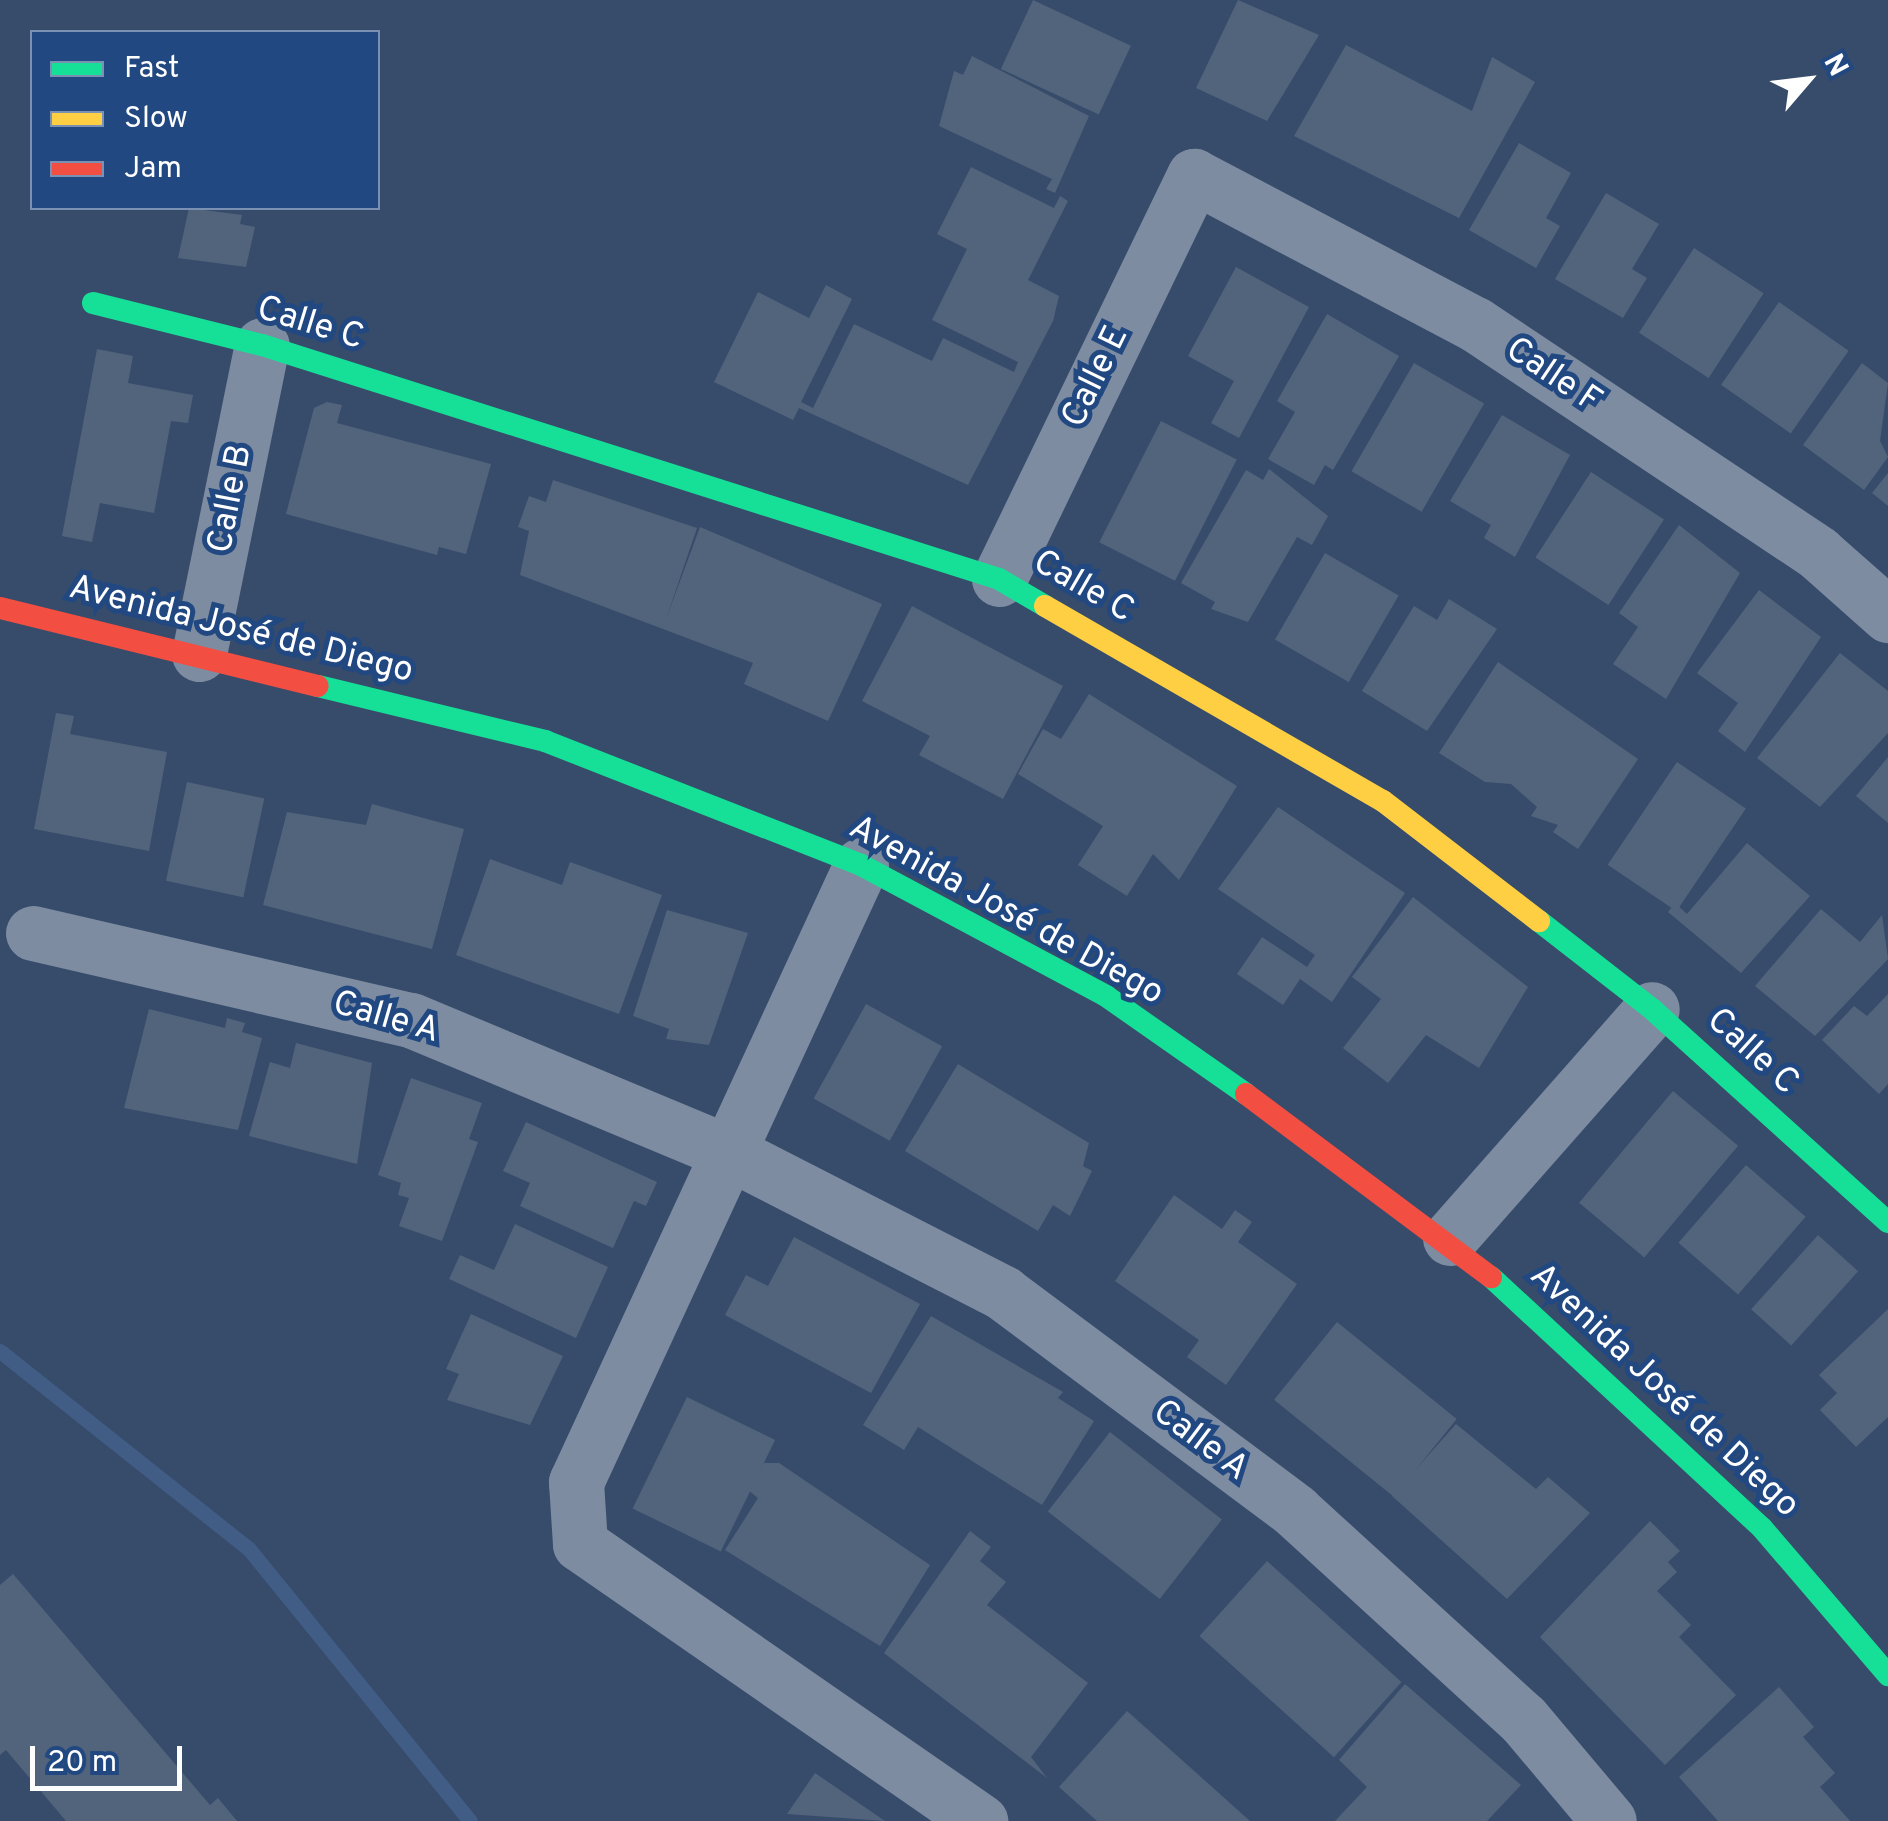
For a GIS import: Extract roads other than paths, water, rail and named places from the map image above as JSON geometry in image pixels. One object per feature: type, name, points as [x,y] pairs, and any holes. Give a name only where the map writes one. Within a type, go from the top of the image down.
[{"type":"street","name":"Calle E","points":[[1000,579],[1194,176]]},
{"type":"street","name":"Calle F","points":[[1194,176],[1475,324],[1818,553],[1888,615]]},
{"type":"street","name":"Calle C","points":[[93,303],[262,345],[1000,579],[1383,801],[1652,1009],[1888,1222]]},
{"type":"street","name":"Calle B","points":[[199,654],[262,345]]},
{"type":"street","name":"Avenida José de Diego","points":[[0,608],[545,742],[861,865],[1106,996],[1450,1238],[1762,1528],[1888,1675]]},
{"type":"street","points":[[861,865],[724,1150],[576,1482],[580,1544],[980,1821]]},
{"type":"street","name":"Calle A","points":[[32,933],[411,1020],[724,1150],[1003,1293],[1294,1511],[1523,1719],[1609,1821]]},
{"type":"street","points":[[1450,1238],[1652,1009]]},
{"type":"waterway","points":[[0,1351],[249,1549],[470,1821]]}]
